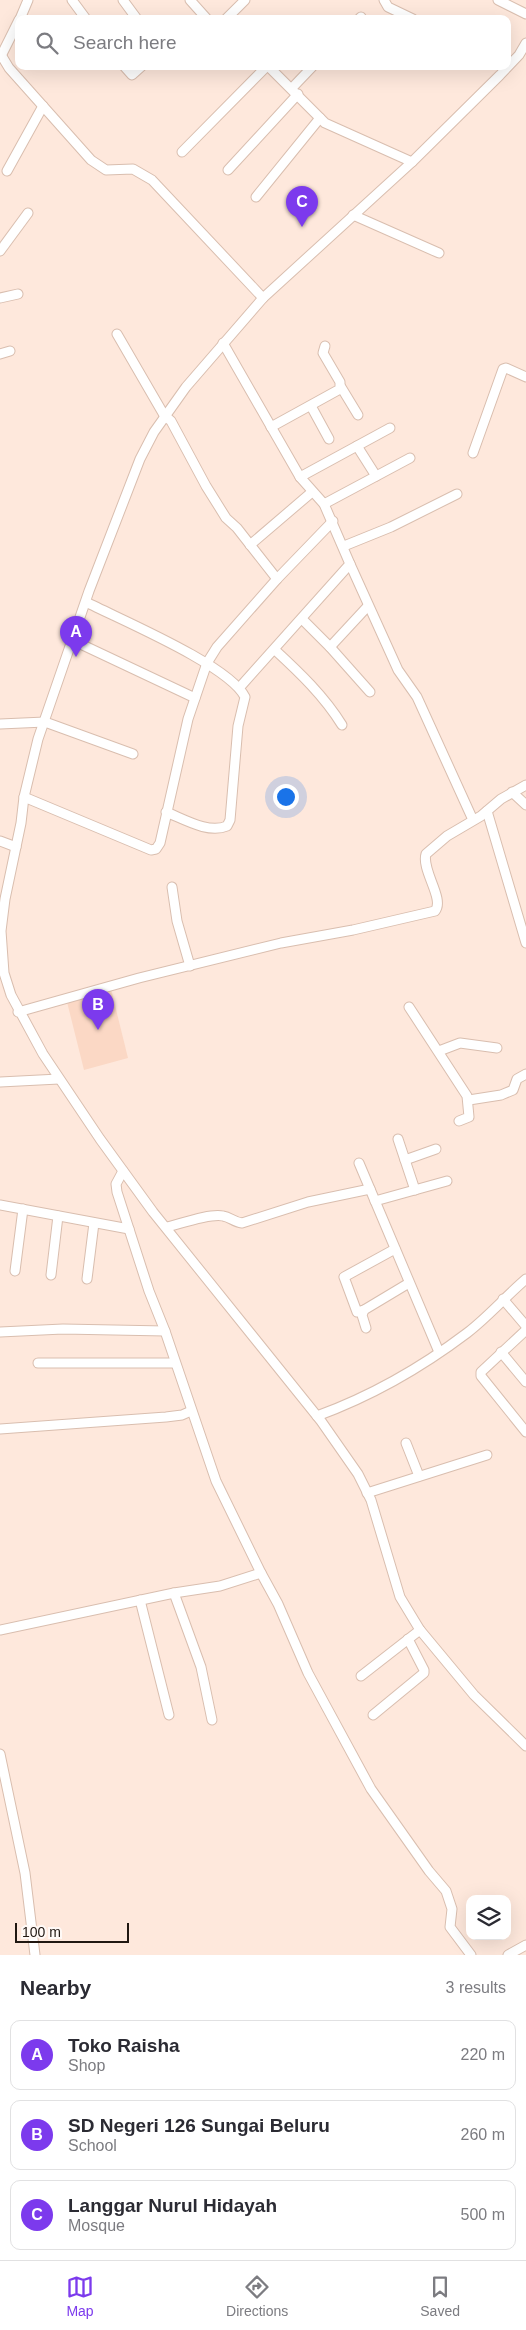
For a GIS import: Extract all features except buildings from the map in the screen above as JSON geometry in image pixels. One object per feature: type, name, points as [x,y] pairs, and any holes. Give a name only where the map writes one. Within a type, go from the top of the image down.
[{"type":"street","points":[[21,15],[28,0]]},
{"type":"street","points":[[72,0],[83,15]]},
{"type":"street","points":[[123,0],[134,15]]},
{"type":"street","points":[[190,0],[203,15]]},
{"type":"street","points":[[230,15],[245,0]]},
{"type":"street","points":[[384,0],[388,7],[405,15]]},
{"type":"street","points":[[498,0],[526,14]]},
{"type":"street","points":[[15,27],[1,53],[9,68],[98,167],[106,170],[133,169],[152,180],[264,298]]},
{"type":"street","points":[[511,62],[522,56],[526,43]]},
{"type":"street","points":[[128,70],[132,75],[138,70]]},
{"type":"street","points":[[182,152],[264,70]]},
{"type":"street","points":[[272,70],[325,123],[412,162]]},
{"type":"street","points":[[228,170],[295,91],[310,70]]},
{"type":"street","points":[[502,70],[412,162],[264,298],[223,343],[164,415],[140,459],[72,640],[29,768],[16,847],[5,877],[1,917],[1,953],[4,973],[18,1012],[59,1078],[123,1171],[321,1421],[358,1474],[367,1493],[400,1597],[420,1630],[474,1696],[526,1746]]},
{"type":"street","points":[[7,171],[43,106]]},
{"type":"street","points":[[256,197],[320,118]]},
{"type":"street","points":[[0,251],[28,213]]},
{"type":"street","points":[[353,215],[439,253]]},
{"type":"street","points":[[0,298],[18,294]]},
{"type":"street","points":[[117,334],[164,415],[171,421],[214,500],[226,518],[277,579]]},
{"type":"street","points":[[223,343],[300,476],[324,504],[398,670],[417,697],[473,820]]},
{"type":"street","points":[[325,346],[323,353],[358,415]]},
{"type":"street","points":[[0,354],[10,351]]},
{"type":"street","points":[[474,453],[503,369],[506,368],[526,377]]},
{"type":"street","points":[[271,427],[311,406],[341,387]]},
{"type":"street","points":[[311,406],[329,439]]},
{"type":"street","points":[[300,476],[390,428]]},
{"type":"street","points":[[357,446],[376,476]]},
{"type":"street","points":[[324,504],[410,458]]},
{"type":"street","points":[[250,545],[312,492]]},
{"type":"street","points":[[344,546],[392,527],[457,494]]},
{"type":"street","points":[[24,797],[150,850],[156,849],[160,843],[195,698],[207,662],[217,647],[277,579],[332,521]]},
{"type":"street","points":[[240,687],[302,620],[350,564]]},
{"type":"street","points":[[86,602],[207,662],[240,687],[244,700],[238,726],[228,826],[218,829],[210,828],[166,812]]},
{"type":"street","points":[[330,647],[368,606]]},
{"type":"street","points":[[302,620],[330,647],[370,692]]},
{"type":"street","points":[[72,640],[195,698]]},
{"type":"street","points":[[275,650],[310,682],[331,708],[342,726]]},
{"type":"street","points":[[0,724],[45,722],[133,754]]},
{"type":"street","points":[[18,1012],[139,978],[281,943],[353,930],[435,911],[438,903],[425,862],[426,854],[447,836],[487,811],[512,792],[526,786]]},
{"type":"street","points":[[512,792],[526,805]]},
{"type":"street","points":[[487,811],[526,943]]},
{"type":"street","points":[[0,841],[16,847]]},
{"type":"street","points":[[172,887],[177,921],[190,966]]},
{"type":"street","points":[[409,1007],[469,1100],[469,1117],[459,1122]]},
{"type":"street","points":[[439,1051],[460,1043],[497,1048]]},
{"type":"street","points":[[469,1100],[501,1095],[513,1090],[517,1078],[526,1074]]},
{"type":"street","points":[[0,1082],[59,1078]]},
{"type":"street","points":[[398,1139],[415,1190]]},
{"type":"street","points":[[405,1160],[436,1149]]},
{"type":"street","points":[[360,1163],[439,1352]]},
{"type":"street","points":[[123,1171],[116,1184],[129,1229],[148,1291],[165,1331],[216,1481],[278,1604],[308,1673],[333,1721],[385,1809],[429,1872],[446,1891],[452,1909],[450,1927],[471,1955]]},
{"type":"street","points":[[375,1201],[447,1181]]},
{"type":"street","points":[[167,1227],[214,1216],[223,1216],[232,1221],[242,1223],[308,1202],[370,1189]]},
{"type":"street","points":[[0,1205],[129,1229]]},
{"type":"street","points":[[15,1271],[23,1209]]},
{"type":"street","points":[[51,1275],[58,1216]]},
{"type":"street","points":[[87,1279],[94,1223]]},
{"type":"street","points":[[395,1249],[344,1277],[358,1312],[409,1284]]},
{"type":"street","points":[[321,1421],[356,1399],[404,1374],[468,1332],[526,1278]]},
{"type":"street","points":[[503,1299],[526,1326]]},
{"type":"street","points":[[364,1310],[362,1316],[366,1328]]},
{"type":"street","points":[[0,1332],[63,1329],[165,1331]]},
{"type":"street","points":[[526,1330],[482,1369],[481,1376],[526,1432]]},
{"type":"street","points":[[501,1352],[526,1382]]},
{"type":"street","points":[[38,1363],[175,1363]]},
{"type":"street","points":[[0,1429],[166,1417],[182,1415],[191,1411]]},
{"type":"street","points":[[406,1443],[419,1476]]},
{"type":"street","points":[[367,1493],[487,1455]]},
{"type":"street","points":[[0,1630],[174,1593],[220,1586],[261,1573]]},
{"type":"street","points":[[174,1593],[201,1667],[212,1720]]},
{"type":"street","points":[[140,1600],[169,1715]]},
{"type":"street","points":[[361,1676],[420,1630]]},
{"type":"street","points":[[373,1715],[424,1674],[424,1670],[408,1639]]},
{"type":"street","points":[[0,1754],[25,1873],[35,1955]]},
{"type":"street","points":[[508,1955],[526,1946]]},
{"type":"shaded area","points":[[111,989],[128,1058],[84,1070],[67,1002]]},
{"type":"place","name":"Langgar Nurul Hidayah","points":[[302,227]]},
{"type":"place","name":"Toko Raisha","points":[[76,657]]},
{"type":"place","name":"SD Negeri 126 Sungai Beluru","points":[[98,1030]]}]
